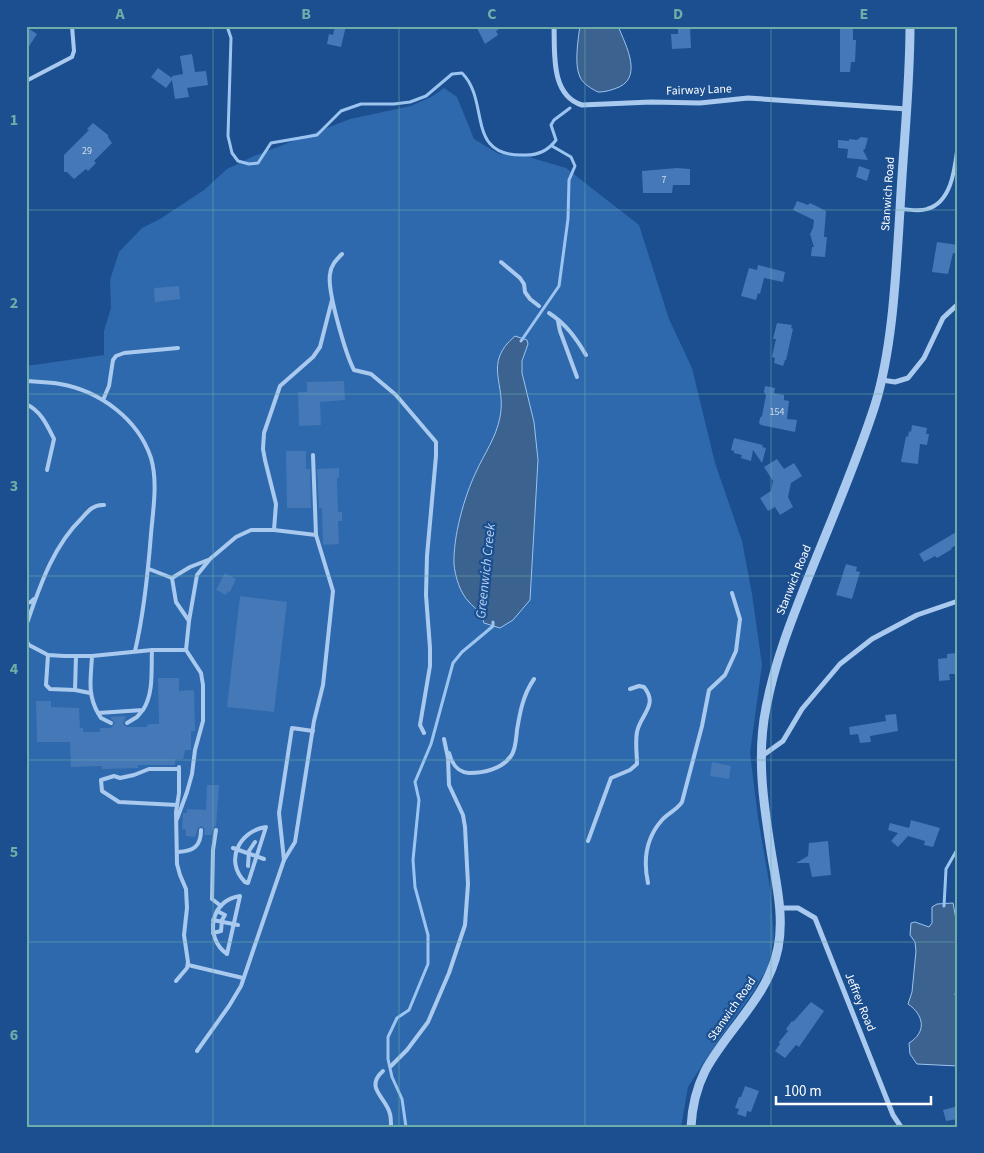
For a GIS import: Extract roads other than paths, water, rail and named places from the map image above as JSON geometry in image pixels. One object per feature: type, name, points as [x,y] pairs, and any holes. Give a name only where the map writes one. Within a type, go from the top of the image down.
[{"type":"street","name":"Fairway Lane","points":[[554,26],[557,75],[567,96],[577,104],[589,106],[619,102],[700,103],[748,98],[907,109]]},
{"type":"street","name":"Stanwich Road","points":[[691,1127],[696,1094],[704,1074],[714,1056],[755,1000],[772,970],[779,943],[780,908],[764,800],[763,724],[780,650],[871,418],[882,380],[900,209],[907,109],[910,26]]},
{"type":"street","points":[[882,380],[895,382],[908,378],[924,358],[943,318],[958,304]]},
{"type":"street","points":[[762,756],[783,741],[802,709],[840,664],[872,638],[917,615],[958,601]]},
{"type":"street","name":"Jeffrey Road","points":[[780,908],[798,908],[815,918],[894,1115],[901,1127]]},
{"type":"lane","points":[[26,81],[72,57],[74,51],[72,26]]},
{"type":"lane","points":[[900,209],[928,209],[943,198],[953,172],[958,144]]},
{"type":"lane","points":[[342,254],[332,266],[330,276],[333,298],[346,351],[354,370],[371,374],[381,381],[396,395],[436,442],[426,585],[430,666],[420,725],[424,733]]},
{"type":"lane","points":[[501,262],[520,278],[524,284],[525,292],[539,306]]},
{"type":"lane","points":[[274,530],[276,504],[263,449],[264,433],[280,386],[313,358],[320,347],[333,298]]},
{"type":"lane","points":[[549,314],[575,337],[586,354]]},
{"type":"lane","points":[[558,320],[560,332],[577,377]]},
{"type":"lane","points":[[103,400],[109,386],[113,360],[116,356],[124,353],[178,348]]},
{"type":"lane","points":[[26,381],[61,384],[79,389],[103,400],[130,423],[142,440],[151,458],[154,496],[149,569],[135,651]]},
{"type":"lane","points":[[26,404],[40,414],[54,439],[48,470]]},
{"type":"lane","points":[[197,1051],[241,986],[284,860],[295,842],[312,731],[323,685],[333,591],[316,534],[313,455]]},
{"type":"lane","points":[[26,623],[59,544],[89,510],[96,505],[104,505]]},
{"type":"lane","points":[[176,819],[189,783],[203,721],[204,685],[201,673],[186,650],[197,575],[210,559],[236,537],[251,530],[316,534]]},
{"type":"lane","points":[[172,578],[190,567],[210,559]]},
{"type":"lane","points":[[149,569],[172,578]]},
{"type":"lane","points":[[172,578],[176,602],[189,621]]},
{"type":"lane","points":[[648,883],[645,869],[646,849],[662,820],[678,808],[682,802],[702,726],[709,690],[725,675],[736,651],[740,619],[732,593]]},
{"type":"lane","points":[[26,603],[36,598]]},
{"type":"lane","points":[[26,619],[26,639],[28,645],[48,654],[92,656],[135,651],[186,650]]},
{"type":"lane","points":[[127,723],[137,717],[148,702],[152,650]]},
{"type":"lane","points":[[48,654],[46,684],[50,689],[90,693]]},
{"type":"lane","points":[[75,690],[76,656]]},
{"type":"lane","points":[[92,656],[90,693],[93,704],[101,718],[111,723]]},
{"type":"lane","points":[[391,1066],[407,1050],[428,1022],[465,925],[468,884],[465,826],[463,815],[449,784],[448,758],[444,739],[457,769],[464,772],[486,771],[505,763],[514,751],[524,696],[534,679]]},
{"type":"lane","points":[[588,841],[611,778],[630,770],[637,764],[637,731],[648,710],[650,695],[644,687],[639,686],[630,689]]},
{"type":"lane","points":[[98,713],[143,710]]},
{"type":"lane","points":[[284,860],[279,812],[292,728],[312,731]]},
{"type":"lane","points":[[176,982],[188,965],[184,935],[187,908],[186,889],[178,870],[176,819],[177,805],[179,768],[149,770],[120,778],[114,776],[101,780],[102,791],[119,802],[177,805]]},
{"type":"lane","points":[[266,827],[248,883],[239,876],[235,863],[235,849],[243,837],[255,830],[266,827]]},
{"type":"lane","points":[[178,852],[186,851],[197,845],[201,840],[201,830]]},
{"type":"lane","points":[[216,830],[213,850],[212,899],[221,906]]},
{"type":"lane","points":[[248,866],[248,854],[256,842]]},
{"type":"lane","points":[[235,849],[264,859]]},
{"type":"lane","points":[[240,896],[236,925],[227,954],[219,947],[213,933],[213,920],[216,913],[232,897],[240,896]]},
{"type":"lane","points":[[213,933],[221,932],[222,922],[216,913]]},
{"type":"lane","points":[[213,920],[236,925]]},
{"type":"lane","points":[[213,926],[222,922]]},
{"type":"lane","points":[[188,965],[244,978]]},
{"type":"lane","points":[[383,1071],[374,1083],[390,1114],[391,1127]]},
{"type":"water","points":[[580,26],[618,26],[631,62],[629,78],[623,85],[604,92],[598,92],[581,80],[577,59]]},
{"type":"water","points":[[515,336],[527,340],[528,344],[522,361],[522,373],[534,422],[538,460],[530,600],[513,620],[500,628],[484,623],[480,613],[463,594],[458,584],[454,553],[457,530],[467,493],[493,439],[500,417],[501,394],[498,365],[500,356],[505,346]]},
{"type":"water","points":[[953,903],[958,930],[958,979],[955,995],[958,997],[958,1066],[917,1064],[910,1054],[909,1043],[915,1039],[921,1029],[920,1018],[908,1004],[912,992],[916,951],[915,942],[910,935],[911,923],[915,922],[929,927],[932,923],[932,907],[937,904]]},
{"type":"waterway","points":[[227,26],[231,38],[228,136],[232,153],[238,161],[249,164],[258,163],[271,143],[317,135],[341,111],[361,104],[410,102],[426,96],[452,74],[462,73],[471,85],[486,138],[494,148],[507,154],[530,155],[546,150],[556,140],[551,125],[554,120],[570,108]]},
{"type":"waterway","name":"Greenwich Creek","points":[[521,341],[559,286],[568,219],[569,180],[575,166],[571,157],[552,146]]},
{"type":"waterway","name":"Greenwich Creek","points":[[406,1127],[402,1099],[392,1077],[388,1059],[388,1037],[397,1018],[409,1010],[428,964],[428,935],[415,887],[413,860],[419,800],[415,782],[431,744],[453,663],[462,652],[493,626],[493,622]]},
{"type":"waterway","points":[[944,906],[946,869],[958,848]]}]
